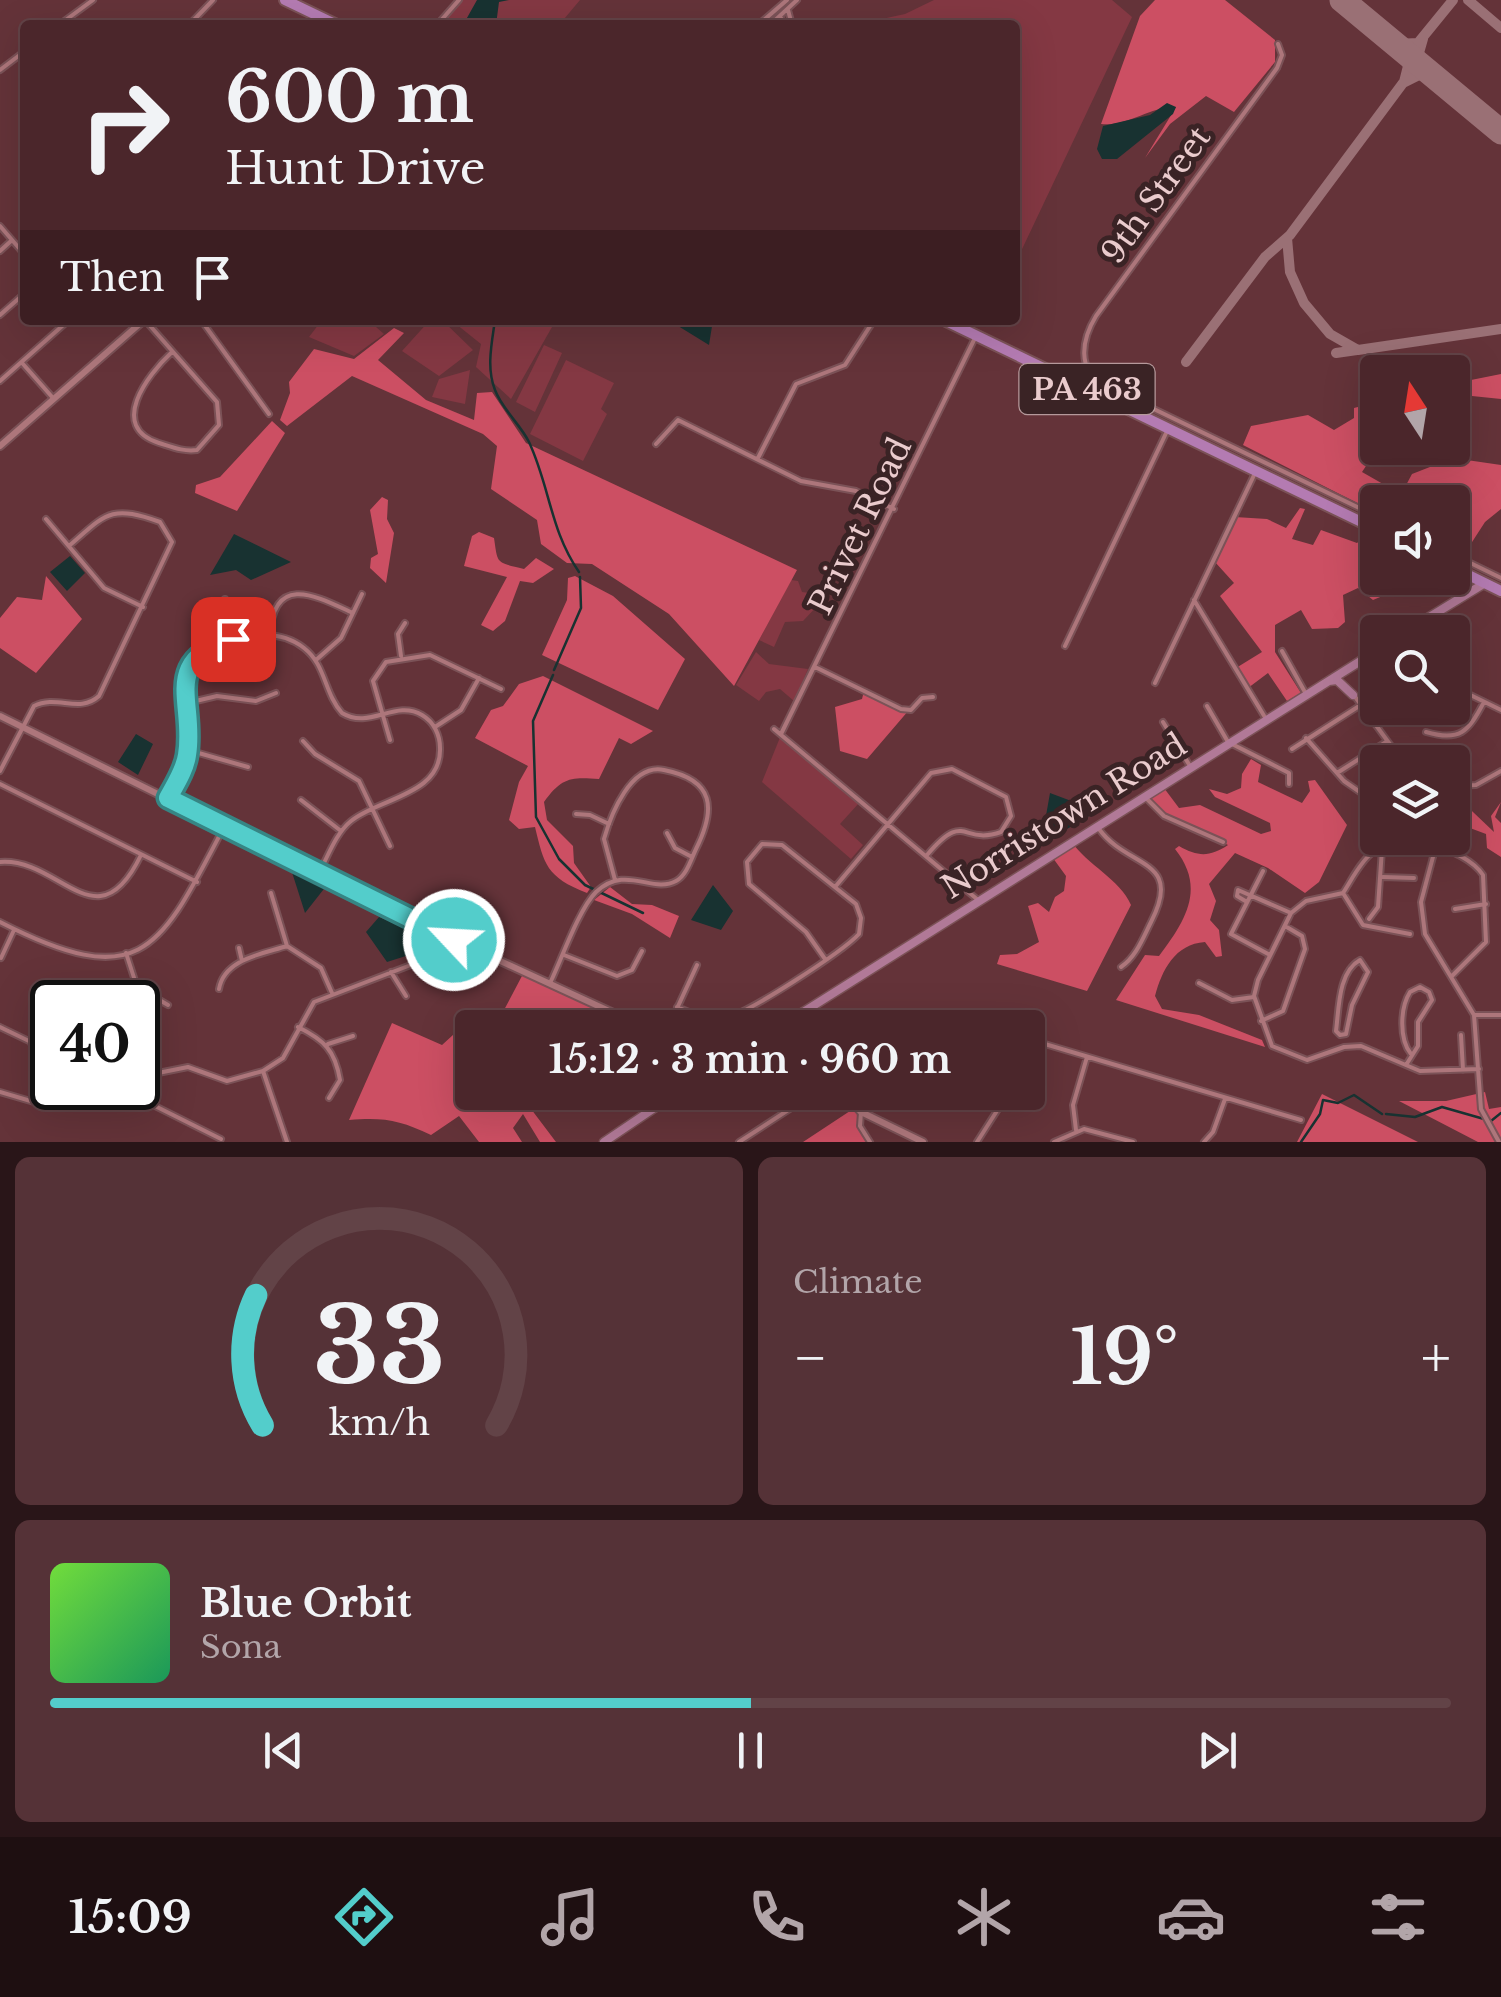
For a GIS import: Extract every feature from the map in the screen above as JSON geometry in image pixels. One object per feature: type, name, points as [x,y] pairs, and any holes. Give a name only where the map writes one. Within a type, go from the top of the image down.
[{"type":"main road","points":[[285,0],[310,10]]},
{"type":"main road","name":"PA 463","points":[[955,325],[1360,521]]},
{"type":"main road","points":[[1470,576],[1501,591]]},
{"type":"main road","points":[[1433,615],[1485,583]]},
{"type":"main road","name":"Norristown Road","points":[[805,1010],[1360,660]]},
{"type":"main road","points":[[1353,695],[1348,674],[1354,664]]},
{"type":"main road","points":[[1324,683],[1337,680],[1353,695]]},
{"type":"main road","points":[[604,1142],[651,1110]]},
{"type":"street","points":[[66,20],[93,0]]},
{"type":"street","points":[[194,20],[212,0]]},
{"type":"street","points":[[441,20],[459,0]]},
{"type":"street","points":[[764,20],[786,0]]},
{"type":"street","points":[[776,20],[797,0]]},
{"type":"street","points":[[788,9],[791,20]]},
{"type":"street","points":[[780,16],[782,20]]},
{"type":"street","points":[[780,16],[785,20]]},
{"type":"street","name":"9th Street","points":[[1278,44],[1282,55],[1275,70],[1092,321],[1084,354],[1092,379],[1360,508]]},
{"type":"street","points":[[0,70],[20,54]]},
{"type":"street","points":[[0,226],[20,249]]},
{"type":"street","points":[[0,251],[12,240]]},
{"type":"street","points":[[0,316],[20,298]]},
{"type":"street","points":[[0,381],[63,325]]},
{"type":"street","points":[[0,446],[138,325]]},
{"type":"street","points":[[148,325],[172,352],[220,409],[219,425],[198,450],[185,451],[144,439],[133,423],[147,378],[172,352]]},
{"type":"street","points":[[205,325],[268,414]]},
{"type":"street","points":[[757,460],[790,391],[808,377],[832,373],[845,365],[871,325]]},
{"type":"street","name":"Privet Road","points":[[781,734],[976,335]]},
{"type":"street","points":[[22,362],[53,398]]},
{"type":"street","points":[[656,444],[678,420],[801,481],[856,491],[894,508]]},
{"type":"street","points":[[1065,646],[1168,429]]},
{"type":"street","points":[[1155,683],[1256,471]]},
{"type":"street","points":[[0,772],[32,708],[41,702],[56,700],[78,705],[96,699],[172,550],[165,526],[113,511],[69,546]]},
{"type":"street","points":[[46,519],[108,591],[143,608]]},
{"type":"street","points":[[1470,563],[1501,578]]},
{"type":"street","points":[[270,634],[279,604],[294,594],[311,594],[353,613]]},
{"type":"street","points":[[316,660],[339,640],[362,594]]},
{"type":"street","points":[[225,599],[233,639]]},
{"type":"street","points":[[1194,600],[1266,719]]},
{"type":"street","points":[[402,658],[398,634],[404,623]]},
{"type":"street","points":[[168,798],[188,750],[184,681],[194,663],[214,646],[233,639],[270,634],[295,642],[316,660],[342,713],[364,720],[410,711],[434,727],[440,753],[429,778],[418,788],[373,808],[341,831],[320,873]]},
{"type":"street","points":[[1282,652],[1306,694]]},
{"type":"street","points":[[390,740],[374,674],[383,664],[430,655],[501,689]]},
{"type":"street","points":[[815,667],[901,709],[911,710],[922,698],[932,697]]},
{"type":"street","points":[[1340,673],[1389,745]]},
{"type":"street","points":[[434,727],[462,710],[478,678]]},
{"type":"street","points":[[183,704],[217,696],[256,701],[276,693]]},
{"type":"street","points":[[1470,695],[1501,710]]},
{"type":"street","points":[[1426,732],[1446,738],[1461,736],[1470,729],[1484,702]]},
{"type":"street","points":[[1292,749],[1359,704]]},
{"type":"street","points":[[1207,706],[1228,742],[1290,773],[1289,784]]},
{"type":"street","points":[[0,716],[435,931],[607,1010]]},
{"type":"street","points":[[1163,722],[1190,766]]},
{"type":"street","points":[[774,729],[978,900]]},
{"type":"street","points":[[1306,738],[1337,773],[1360,790]]},
{"type":"street","points":[[303,741],[314,754],[353,775],[390,846]]},
{"type":"street","points":[[1337,773],[1386,742]]},
{"type":"street","points":[[188,750],[248,767]]},
{"type":"street","points":[[550,984],[596,892],[615,880],[668,884],[683,875],[709,823],[711,807],[701,788],[674,773],[656,769],[639,774],[609,824],[604,849],[615,880]]},
{"type":"street","points":[[835,887],[928,776],[939,770],[952,770],[1006,797],[1010,816],[1001,832],[983,836],[963,829],[950,831],[926,855]]},
{"type":"street","points":[[1470,784],[1484,782],[1501,770]]},
{"type":"street","points":[[0,784],[197,882]]},
{"type":"street","points":[[1144,795],[1164,816],[1223,842]]},
{"type":"street","points":[[301,800],[341,831]]},
{"type":"street","points":[[576,814],[590,815],[609,824]]},
{"type":"street","points":[[1096,825],[1114,848],[1152,867],[1163,887],[1160,904],[1138,947],[1121,967]]},
{"type":"street","points":[[0,922],[70,954],[103,958],[126,953],[166,930],[197,882],[224,827]]},
{"type":"street","points":[[667,833],[675,848],[692,857]]},
{"type":"street","points":[[677,1007],[703,1018],[730,1017],[825,958],[856,938],[861,929],[858,908],[835,887],[778,844],[757,847],[747,862],[749,884],[806,932],[825,958]]},
{"type":"street","points":[[0,862],[22,864],[83,894],[97,896],[126,884],[142,855]]},
{"type":"street","points":[[1372,855],[1342,893],[1306,901],[1291,913],[1254,996],[1272,1046],[1312,1061],[1345,1047],[1361,1046],[1425,1072],[1479,1069]]},
{"type":"street","points":[[1370,920],[1378,907],[1384,877],[1382,855]]},
{"type":"street","points":[[1433,855],[1423,889],[1425,934],[1474,1014],[1483,1117],[1499,1142]]},
{"type":"street","points":[[1452,976],[1483,949],[1487,886],[1477,866],[1461,855]]},
{"type":"street","points":[[1263,871],[1231,934],[1270,956]]},
{"type":"street","points":[[1384,877],[1414,878]]},
{"type":"street","points":[[1248,902],[1236,894],[1241,888],[1291,913]]},
{"type":"street","points":[[271,893],[287,946],[321,968],[332,993]]},
{"type":"street","points":[[1342,893],[1364,925],[1410,934]]},
{"type":"street","points":[[1455,909],[1486,904]]},
{"type":"street","points":[[1262,1021],[1285,1008],[1291,979],[1305,950],[1302,936],[1285,926]]},
{"type":"street","points":[[1,958],[14,930]]},
{"type":"street","points":[[160,1073],[188,1067],[227,1082],[263,1071],[283,1058],[308,1007],[332,993],[420,960],[435,931]]},
{"type":"street","points":[[219,988],[225,972],[242,961],[287,946]]},
{"type":"street","points":[[239,948],[242,961]]},
{"type":"street","points":[[564,955],[617,976],[632,970],[642,951]]},
{"type":"street","points":[[126,953],[138,987],[168,1006]]},
{"type":"street","points":[[1342,1035],[1336,1032],[1342,991],[1350,966],[1360,960],[1368,972],[1342,1035],[1345,1047]]},
{"type":"street","points":[[676,1010],[697,964]]},
{"type":"street","points":[[391,972],[406,996]]},
{"type":"street","points":[[1199,983],[1232,1000],[1254,996]]},
{"type":"street","points":[[1406,1066],[1418,1046],[1418,1022],[1432,1000],[1429,992],[1420,988],[1410,992],[1403,1006],[1405,1044],[1411,1054]]},
{"type":"street","points":[[1474,1014],[1501,1015]]},
{"type":"street","points":[[0,1027],[30,1042]]},
{"type":"street","points":[[298,1028],[328,1044],[340,1080],[330,1098]]},
{"type":"street","points":[[1462,1035],[1463,1070]]},
{"type":"street","points":[[328,1044],[352,1036]]},
{"type":"street","points":[[1045,1043],[1301,1120]]},
{"type":"street","points":[[1076,1130],[1072,1105],[1087,1057]]},
{"type":"street","points":[[263,1071],[287,1142]]},
{"type":"street","points":[[0,1092],[30,1101]]},
{"type":"street","points":[[1204,1142],[1213,1132],[1224,1099]]},
{"type":"street","points":[[160,1108],[221,1138]]},
{"type":"street","points":[[739,1142],[788,1110]]},
{"type":"street","points":[[976,1142],[996,1110]]},
{"type":"street","points":[[870,1142],[860,1126],[861,1112],[923,1142]]},
{"type":"street","points":[[1054,1142],[1076,1130],[1096,1130],[1133,1142]]},
{"type":"shaded area","points":[[462,0],[580,0],[563,20],[446,20]]},
{"type":"shaded area","points":[[934,0],[1112,0],[1132,17],[1020,253],[1020,20],[877,20],[905,14]]},
{"type":"shaded area","points":[[1155,0],[1225,0],[1275,40],[1275,62],[1234,112],[1206,96],[1170,124],[1145,158],[1176,107],[1101,124],[1140,16]]},
{"type":"shaded area","points":[[318,325],[374,325],[384,334],[354,356],[309,337]]},
{"type":"shaded area","points":[[425,325],[447,325],[473,350],[439,376],[402,351]]},
{"type":"shaded area","points":[[457,325],[553,325],[511,399],[476,367],[481,344]]},
{"type":"shaded area","points":[[394,328],[404,333],[378,360],[426,400],[474,420],[477,393],[492,392],[526,443],[797,570],[734,686],[669,614],[592,564],[567,563],[541,544],[537,520],[491,489],[497,446],[483,434],[352,376],[287,426],[280,420],[290,393],[289,382],[314,349],[354,359]]},
{"type":"shaded area","points":[[544,345],[562,353],[535,412],[516,402]]},
{"type":"shaded area","points":[[566,360],[614,383],[601,409],[607,414],[583,461],[530,434]]},
{"type":"shaded area","points":[[470,370],[465,404],[432,397],[439,379]]},
{"type":"shaded area","points":[[1501,374],[1501,399],[1472,396],[1470,380]]},
{"type":"shaded area","points":[[1360,406],[1360,465],[1367,465],[1362,472],[1385,485],[1360,485],[1360,504],[1243,445],[1251,426],[1308,415],[1334,430],[1354,418],[1354,408]]},
{"type":"shaded area","points":[[272,421],[285,433],[237,511],[195,493],[196,485],[220,477]]},
{"type":"shaded area","points":[[1470,460],[1501,465],[1501,509],[1485,522],[1470,545],[1470,485],[1406,485],[1412,474],[1435,465],[1470,465]]},
{"type":"shaded area","points":[[382,497],[388,500],[387,519],[394,533],[386,583],[370,568],[371,558],[378,554],[370,510]]},
{"type":"shaded area","points":[[1300,508],[1305,509],[1292,539],[1313,545],[1321,530],[1357,543],[1360,540],[1360,590],[1343,595],[1345,622],[1338,628],[1312,629],[1301,610],[1275,625],[1275,652],[1301,693],[1287,701],[1268,673],[1248,688],[1236,668],[1262,652],[1220,596],[1234,583],[1215,562],[1235,517],[1267,519],[1286,528]]},
{"type":"shaded area","points":[[479,532],[494,538],[503,563],[524,569],[536,558],[554,569],[533,583],[520,581],[505,621],[493,631],[481,625],[507,577],[464,566],[472,536]]},
{"type":"shaded area","points":[[46,576],[82,619],[36,673],[0,648],[0,618],[17,597],[42,600]]},
{"type":"shaded area","points":[[575,576],[613,596],[685,659],[658,710],[542,655],[567,600],[568,578]]},
{"type":"shaded area","points":[[791,580],[798,581],[802,592],[816,594],[820,603],[803,621],[785,622],[774,647],[759,640]]},
{"type":"shaded area","points":[[756,652],[769,664],[808,669],[794,701],[780,689],[766,692],[759,701],[736,685]]},
{"type":"shaded area","points":[[543,676],[653,731],[631,744],[619,738],[599,779],[568,780],[544,802],[547,820],[573,846],[574,863],[591,887],[587,893],[563,881],[549,868],[535,827],[519,829],[509,820],[519,782],[528,766],[475,738],[491,710],[503,706],[519,684]]},
{"type":"shaded area","points":[[864,691],[909,710],[867,759],[840,751],[835,707],[862,699]]},
{"type":"shaded area","points":[[781,735],[859,803],[840,824],[863,845],[851,859],[762,782]]},
{"type":"shaded area","points":[[1251,759],[1261,765],[1258,782],[1302,803],[1310,791],[1308,781],[1315,780],[1347,825],[1319,882],[1305,893],[1268,868],[1235,853],[1209,884],[1216,901],[1210,920],[1219,930],[1222,956],[1216,957],[1205,942],[1186,948],[1171,960],[1155,996],[1162,1009],[1199,1015],[1262,1040],[1265,1047],[1116,1000],[1145,955],[1159,956],[1184,917],[1191,891],[1184,863],[1175,849],[1179,846],[1204,854],[1228,845],[1154,809],[1145,794],[1161,784],[1179,808],[1200,805],[1261,834],[1271,831],[1270,823],[1215,797],[1209,789],[1227,794],[1241,788],[1242,774]]},
{"type":"shaded area","points":[[1501,802],[1495,817],[1501,823],[1501,857],[1487,848],[1486,834],[1470,828],[1470,809],[1494,832],[1491,816]]},
{"type":"shaded area","points":[[1071,841],[1119,887],[1131,905],[1087,991],[997,964],[1000,955],[1017,954],[1039,942],[1028,906],[1038,903],[1049,912],[1055,897],[1064,891],[1066,876],[1050,854]]},
{"type":"shaded area","points":[[610,887],[632,904],[652,905],[679,916],[670,938],[632,914],[594,900]]},
{"type":"shaded area","points":[[523,974],[593,1007],[591,1010],[504,1010]]},
{"type":"shaded area","points":[[392,1023],[442,1045],[455,1033],[455,1110],[532,1110],[556,1142],[540,1142],[523,1114],[513,1128],[522,1142],[479,1142],[459,1116],[431,1135],[391,1121],[349,1120]]},
{"type":"shaded area","points":[[1485,1092],[1489,1109],[1501,1107],[1501,1142],[1478,1142],[1399,1101],[1446,1101]]},
{"type":"shaded area","points":[[1322,1094],[1418,1142],[1297,1142]]},
{"type":"shaded area","points":[[857,1110],[870,1142],[803,1142]]},
{"type":"water","points":[[477,0],[509,0],[499,2],[497,20],[466,20]]},
{"type":"water","points":[[1167,103],[1176,107],[1173,114],[1117,159],[1102,159],[1097,149],[1103,126],[1150,115]]},
{"type":"water","points":[[676,325],[712,325],[709,345]]},
{"type":"water","points":[[234,534],[291,562],[251,580],[236,570],[210,575]]},
{"type":"water","points":[[70,556],[85,573],[67,591],[50,572]]},
{"type":"water","points":[[136,734],[153,744],[138,775],[118,762]]},
{"type":"water","points":[[1050,793],[1098,811],[1041,844]]},
{"type":"water","points":[[290,866],[327,885],[305,913]]},
{"type":"water","points":[[713,885],[733,911],[721,930],[691,920]]},
{"type":"water","points":[[379,917],[418,933],[409,955],[387,962],[366,932]]},
{"type":"waterway","points":[[494,325],[492,382],[502,404],[529,442],[562,540],[579,572]]},
{"type":"waterway","points":[[554,670],[581,608],[580,577]]},
{"type":"waterway","points":[[553,675],[533,721],[536,817],[559,859],[585,885],[643,913]]},
{"type":"waterway","points":[[1301,1142],[1320,1114],[1323,1100],[1338,1103],[1354,1095],[1382,1114]]},
{"type":"waterway","points":[[1386,1114],[1415,1117],[1442,1107],[1491,1121],[1501,1113]]},
{"type":"taxiway","points":[[1396,44],[1418,43],[1453,0]]},
{"type":"taxiway","points":[[1468,0],[1501,28]]},
{"type":"taxiway","points":[[1423,39],[1419,53],[1424,68]]},
{"type":"taxiway","points":[[1399,47],[1408,66],[1404,82]]},
{"type":"taxiway","points":[[1186,362],[1265,257],[1290,235],[1403,83],[1419,75],[1438,79]]},
{"type":"taxiway","points":[[1287,238],[1290,272],[1304,303],[1330,334],[1358,350],[1501,329]]},
{"type":"taxiway","points":[[1336,353],[1357,350]]},
{"type":"runway","points":[[1342,0],[1501,132]]},
{"type":"route","points":[[233,639],[203,653],[184,681],[187,757],[168,798],[454,940]]}]
